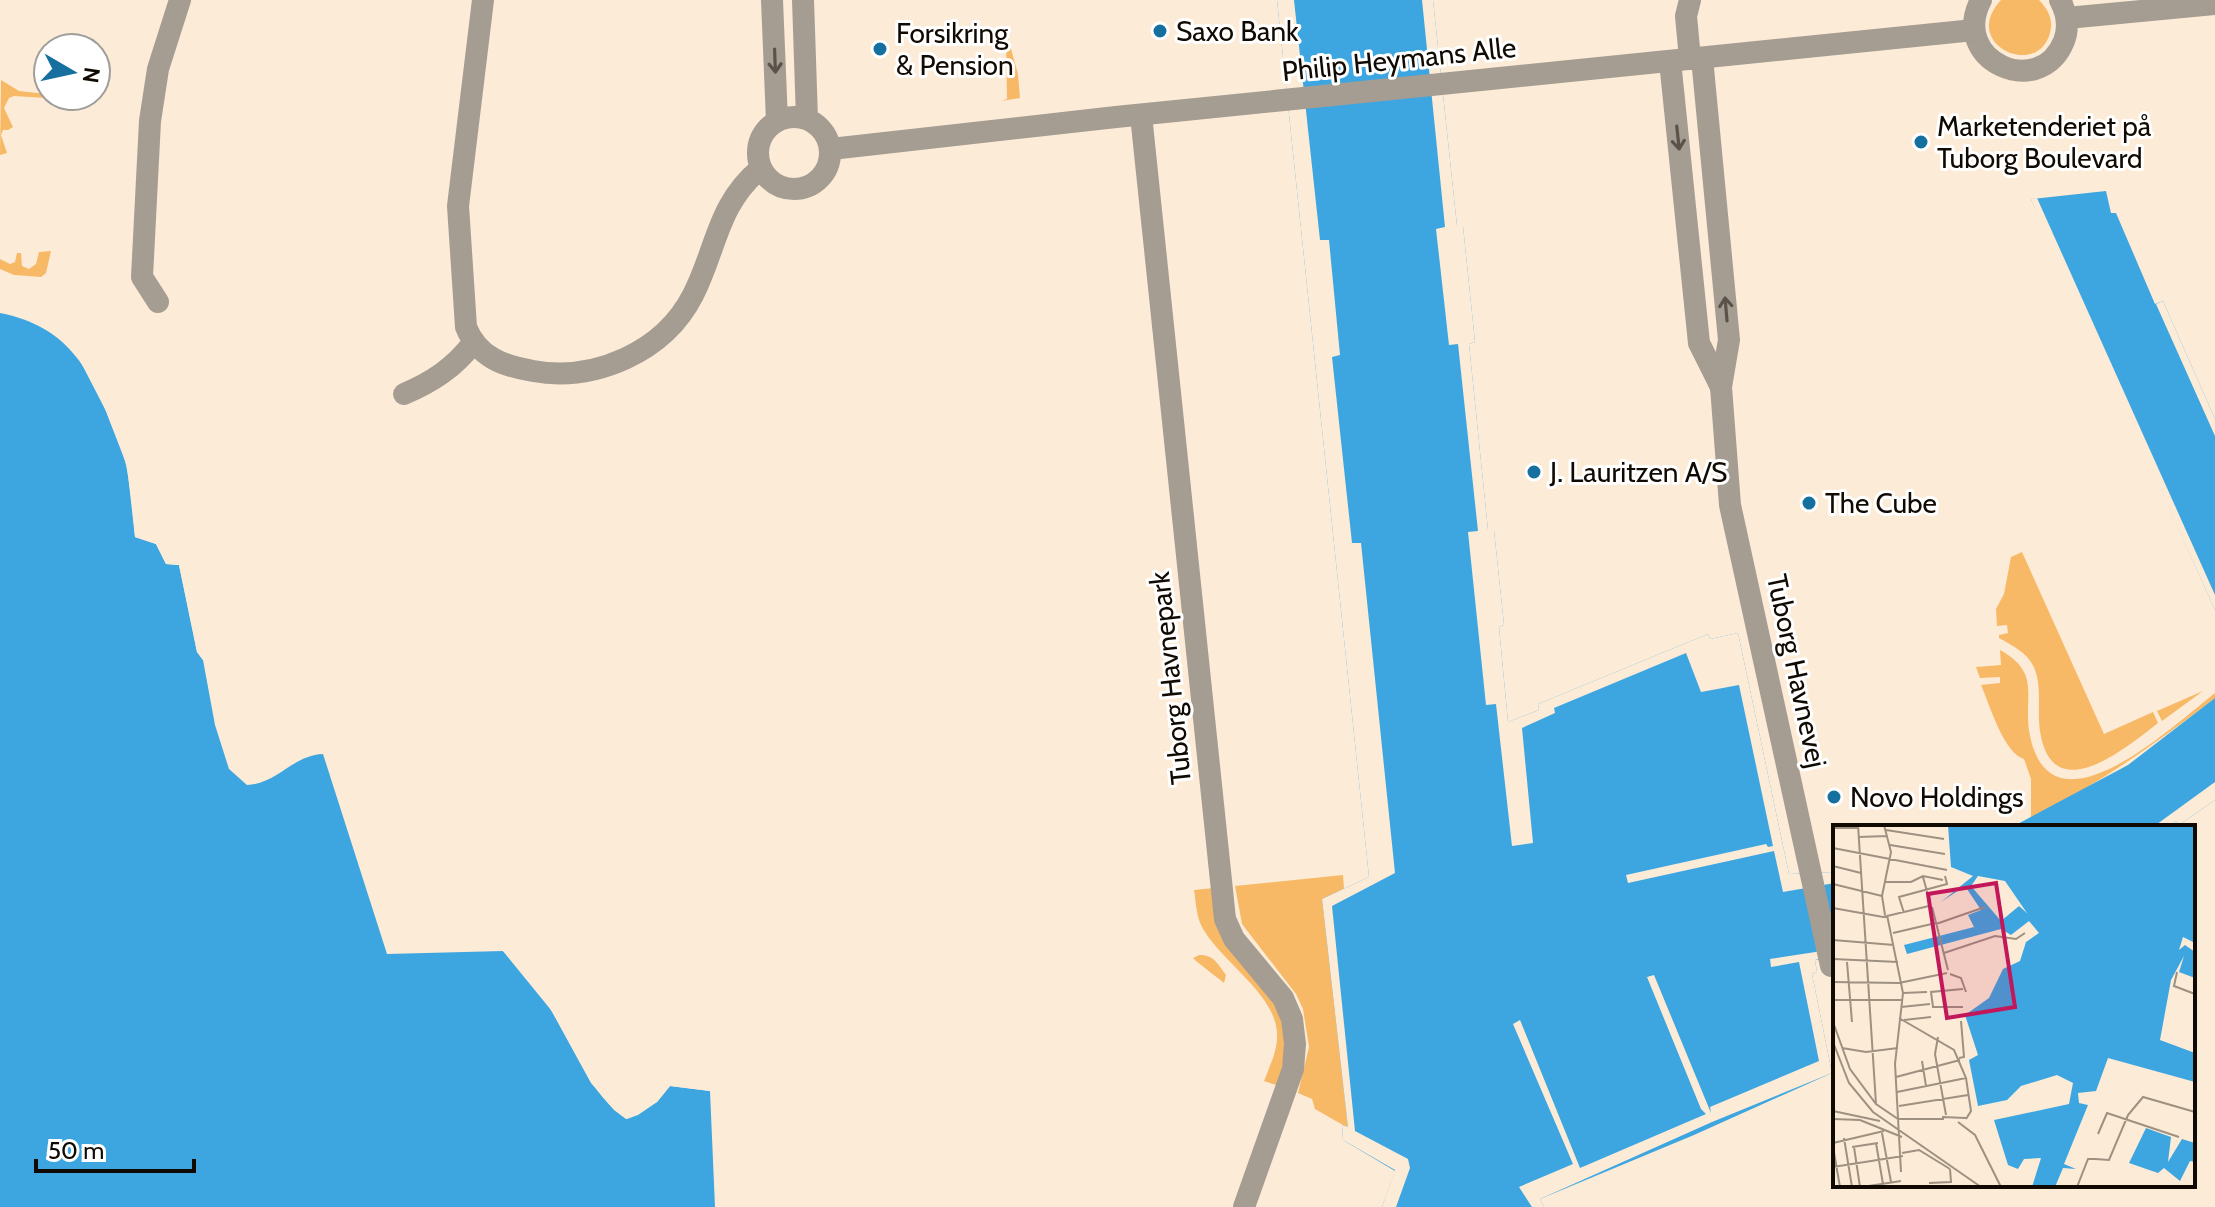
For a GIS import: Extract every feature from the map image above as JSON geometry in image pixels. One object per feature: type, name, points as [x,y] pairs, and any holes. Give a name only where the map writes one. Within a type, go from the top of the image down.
[{"type":"street","points":[[158,302],[142,277],[150,121],[158,69],[180,0]]},
{"type":"street","points":[[483,0],[458,206],[466,327],[473,343],[496,360],[520,369],[576,374],[604,368],[652,343],[682,312],[694,294],[733,195],[761,168]]},
{"type":"street","points":[[772,0],[777,121]]},
{"type":"street","points":[[803,0],[807,119]]},
{"type":"street","points":[[1981,0],[1974,30],[1984,54],[2005,69],[2030,70],[2055,56],[2062,45],[2067,32],[2063,9],[2215,4]]},
{"type":"street","name":"Tuborg Havnevej","points":[[1684,5],[1699,343],[1721,387]]},
{"type":"street","name":"Philip Heymans Alle","points":[[831,149],[1974,30]]},
{"type":"street","name":"Tuborg Havnevej","points":[[1687,59],[1729,340],[1721,387],[1730,505],[1831,966]]},
{"type":"street","name":"Tuborg Havnepark","points":[[1141,115],[1225,919],[1234,939],[1283,998],[1292,1019],[1295,1044],[1293,1069],[1244,1207]]},
{"type":"street","points":[[807,119],[823,131],[831,149],[825,173],[806,188],[796,190],[775,184],[761,168],[760,144],[763,135],[777,121],[807,119]]},
{"type":"street","points":[[404,394],[432,381],[461,358],[473,343]]},
{"type":"shaded area","points":[[2001,0],[2039,0],[2047,9],[2051,28],[2045,44],[2034,53],[2020,55],[2007,52],[1996,43],[1990,31],[1990,17]]},
{"type":"shaded area","points":[[1008,38],[1018,74],[1020,98],[1001,101],[1007,99]]},
{"type":"shaded area","points":[[1,80],[19,91],[32,92],[32,97],[9,98],[4,108],[13,127],[3,130],[1,135],[7,153],[0,155]]},
{"type":"shaded area","points":[[51,251],[46,273],[41,277],[14,275],[0,269],[0,259],[10,264],[15,262],[17,253],[21,253],[22,266],[29,269],[36,264],[39,252]]},
{"type":"shaded area","points":[[2022,552],[2104,734],[2153,712],[2158,723],[2128,746],[2092,766],[2074,770],[2059,767],[2047,754],[2040,731],[2035,670],[2025,655],[1999,638],[1999,635],[2008,633],[2007,625],[1997,626],[1996,609],[2004,594],[2011,557]]},
{"type":"shaded area","points":[[2000,650],[2022,668],[2026,677],[2030,736],[2043,766],[2063,778],[2088,777],[2116,766],[2145,748],[2215,693],[2215,698],[2171,731],[2080,792],[2031,818],[2031,779],[2024,759],[2010,748],[2004,738],[1981,685],[2000,683],[2000,677],[1980,678],[1976,667],[2001,665]]},
{"type":"shaded area","points":[[2203,691],[2162,721],[2157,711]]},
{"type":"shaded area","points":[[1343,875],[1344,889],[1323,899],[1348,1128],[1315,1109],[1312,1099],[1298,1093],[1309,1047],[1303,1009],[1296,994],[1242,924],[1235,886]]},
{"type":"shaded area","points":[[1214,888],[1275,998],[1288,1032],[1279,1086],[1264,1081],[1276,1045],[1274,1018],[1257,991],[1210,940],[1198,918],[1194,890]]},
{"type":"shaded area","points":[[1208,956],[1218,964],[1226,975],[1224,983],[1193,958]]},
{"type":"water","points":[[1277,0],[1433,0],[1457,226],[1463,226],[1475,342],[1469,344],[1488,530],[1494,530],[1504,625],[1499,627],[1508,722],[1539,710],[1538,704],[1708,634],[1710,639],[1738,633],[1789,874],[1833,872],[1833,959],[1815,960],[1817,972],[1812,974],[1832,1073],[1540,1199],[1544,1207],[1382,1207],[1395,1171],[1343,1140],[1342,1125],[1348,1127],[1322,899],[1369,877]]},
{"type":"water","points":[[2106,191],[2111,213],[2116,213],[2155,304],[2163,301],[2215,419],[2215,610],[2031,199]]},
{"type":"water","points":[[0,313],[43,328],[59,340],[73,353],[95,387],[125,460],[135,537],[156,544],[166,564],[179,565],[197,652],[203,660],[215,725],[229,769],[247,785],[267,780],[303,759],[323,754],[387,954],[503,951],[551,1010],[592,1083],[626,1119],[657,1102],[670,1086],[710,1091],[715,1207],[0,1207]]},
{"type":"water","points":[[2215,698],[2215,800],[2179,825],[2176,821],[2170,825],[2016,825],[2128,765]]},
{"type":"pier","points":[[1277,0],[1294,0],[1320,240],[1329,240],[1340,355],[1332,357],[1352,543],[1361,543],[1395,873],[1332,906],[1355,1131],[1408,1159],[1410,1168],[1396,1207],[1382,1207],[1395,1170],[1343,1140],[1342,1125],[1348,1127],[1322,899],[1369,877]]},
{"type":"pier","points":[[1422,0],[1433,0],[1457,226],[1463,226],[1475,342],[1469,344],[1488,530],[1494,530],[1504,625],[1499,627],[1508,722],[1539,710],[1538,704],[1708,634],[1710,639],[1738,633],[1789,874],[1833,872],[1833,883],[1783,892],[1774,851],[1628,883],[1626,875],[1766,844],[1773,846],[1739,685],[1701,692],[1686,653],[1554,708],[1555,713],[1522,728],[1533,843],[1512,846],[1496,704],[1486,705],[1468,532],[1478,531],[1458,344],[1449,345],[1436,229],[1445,227]]},
{"type":"pier","points":[[2037,198],[2215,595],[2215,610],[2054,254],[2031,199]]},
{"type":"pier","points":[[2163,301],[2215,419],[2215,436],[2156,304]]},
{"type":"pier","points":[[76,353],[80,353],[110,409],[131,465],[139,534],[159,541],[169,560],[182,563],[201,650],[206,658],[203,660],[197,652],[179,565],[166,564],[156,544],[135,537],[127,466],[106,411]]},
{"type":"pier","points":[[2215,782],[2215,800],[2179,825],[2176,821],[2170,825],[2156,825]]},
{"type":"pier","points":[[1833,949],[1824,958],[1815,960],[1817,972],[1812,974],[1832,1073],[1712,1122],[1540,1199],[1544,1207],[1532,1207],[1519,1187],[1573,1164],[1513,1024],[1520,1020],[1580,1168],[1706,1114],[1701,1109],[1647,977],[1654,975],[1711,1113],[1710,1107],[1819,1061],[1799,962],[1771,967],[1770,959]]},
{"type":"pier","points":[[508,950],[554,1008],[594,1080],[627,1114],[654,1099],[670,1082],[709,1087],[710,1091],[670,1086],[657,1102],[638,1115],[627,1119],[614,1110],[591,1083],[551,1010],[503,951]]},
{"type":"place","name":"Saxo Bank","points":[[1160,31]]},
{"type":"place","name":"Forsikring & Pension","points":[[880,49]]},
{"type":"place","name":"Marketenderiet på Tuborg Boulevard","points":[[1921,142]]},
{"type":"place","name":"J. Lauritzen A/S","points":[[1534,472]]},
{"type":"place","name":"The Cube","points":[[1809,503]]},
{"type":"place","name":"Novo Holdings","points":[[1834,797]]}]
